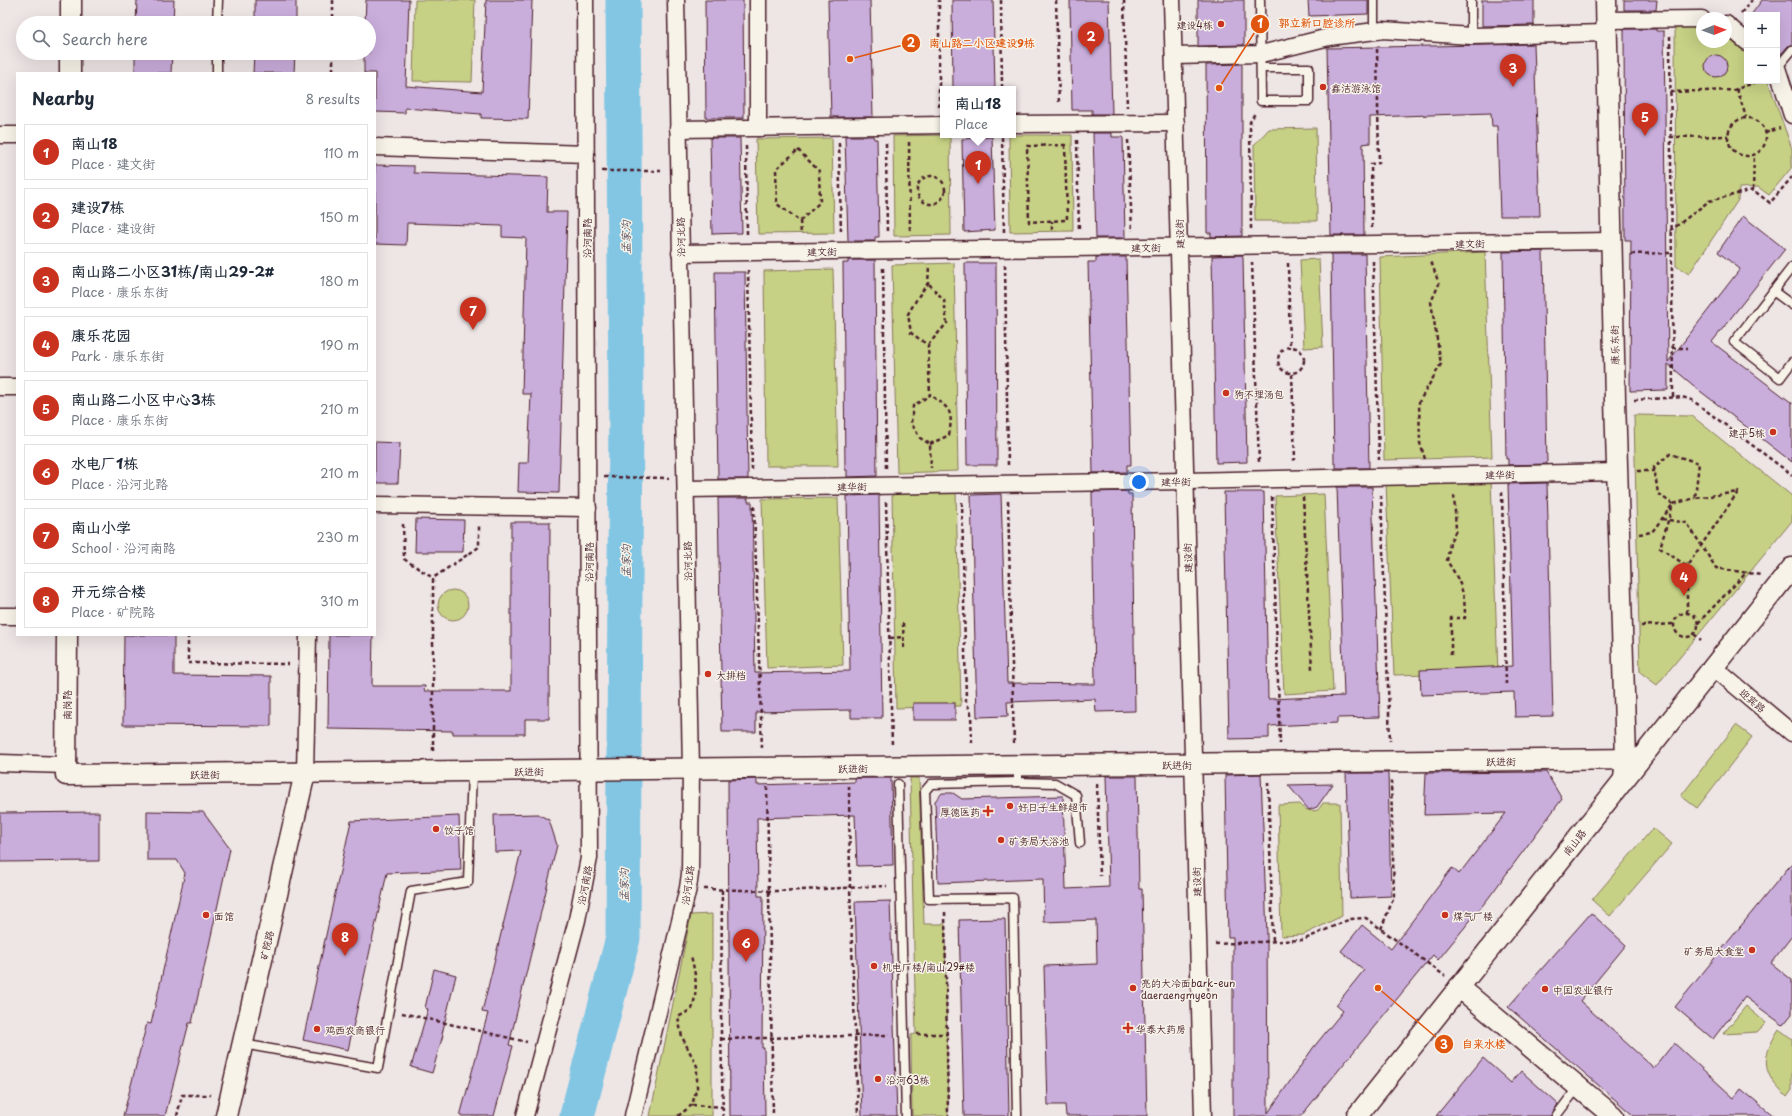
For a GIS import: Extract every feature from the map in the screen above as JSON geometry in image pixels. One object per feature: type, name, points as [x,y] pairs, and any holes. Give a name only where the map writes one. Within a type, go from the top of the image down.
[{"type":"street","points":[[71,0],[71,16]]},
{"type":"street","name":"沿河南路","points":[[525,1116],[577,920],[589,858],[595,770],[587,477],[585,0]]},
{"type":"street","name":"沿河北路","points":[[633,1116],[688,888],[690,874],[690,769],[676,0]]},
{"type":"street","points":[[752,128],[758,0]]},
{"type":"street","name":"建设街","points":[[1172,0],[1203,1116]]},
{"type":"street","name":"康乐东街","points":[[1606,0],[1615,400],[1624,690],[1633,759]]},
{"type":"street","points":[[1174,56],[1261,61],[1329,37],[1383,30],[1472,36],[1696,19]]},
{"type":"street","points":[[1732,29],[1744,39]]},
{"type":"street","points":[[70,60],[70,72]]},
{"type":"street","points":[[1780,77],[1792,115]]},
{"type":"street","points":[[1016,124],[1176,123]]},
{"type":"street","points":[[678,129],[940,125]]},
{"type":"street","points":[[0,135],[16,135]]},
{"type":"street","points":[[376,147],[586,154]]},
{"type":"street","name":"建文街","points":[[680,253],[1427,243],[1612,248]]},
{"type":"street","points":[[0,387],[16,387]]},
{"type":"street","name":"建华街","points":[[685,484],[930,485],[1618,472]]},
{"type":"street","points":[[376,505],[588,508]]},
{"type":"street","name":"南山路","points":[[1357,1116],[1624,779],[1633,759],[1714,667],[1786,576]]},
{"type":"street","points":[[0,616],[16,616]]},
{"type":"street","name":"南岗路","points":[[66,770],[67,636]]},
{"type":"street","points":[[306,773],[308,636]]},
{"type":"street","name":"迎宾路","points":[[1714,667],[1792,733]]},
{"type":"street","name":"跃进街","points":[[66,770],[306,773],[973,766],[1018,774],[1097,765],[1633,759]]},
{"type":"street","points":[[0,763],[66,770]]},
{"type":"street","name":"矿院路","points":[[226,1116],[306,773]]},
{"type":"street","points":[[1459,987],[1612,1116]]},
{"type":"lane","points":[[217,16],[218,0]]},
{"type":"lane","points":[[1260,0],[1261,101],[1309,101],[1309,68],[1261,61]]},
{"type":"lane","points":[[1374,0],[1374,31]]},
{"type":"lane","points":[[1471,0],[1472,36]]},
{"type":"lane","points":[[1780,64],[1792,50]]},
{"type":"lane","points":[[217,60],[217,72]]},
{"type":"lane","points":[[1792,267],[1734,342],[1780,378],[1792,362]]},
{"type":"lane","points":[[1773,291],[1792,305]]},
{"type":"lane","points":[[242,1044],[378,1068],[411,891],[468,882],[472,771]]},
{"type":"lane","points":[[1017,1116],[1013,898],[929,899],[925,791],[932,784],[1018,774],[1055,783],[1076,795],[1080,843]]},
{"type":"lane","points":[[898,784],[906,1116]]},
{"type":"lane","points":[[1556,1116],[1578,1087]]},
{"type":"path","points":[[333,0],[333,16]]},
{"type":"path","points":[[939,0],[940,86]]},
{"type":"path","points":[[1000,0],[1002,86]]},
{"type":"path","points":[[1056,0],[1060,123]]},
{"type":"path","points":[[1670,20],[1670,253],[1673,397]]},
{"type":"path","points":[[333,60],[333,72]]},
{"type":"path","points":[[1377,61],[1379,163],[1371,164],[1394,897],[1381,929]]},
{"type":"path","points":[[1670,92],[1737,89],[1751,84]]},
{"type":"path","points":[[1737,89],[1746,117]]},
{"type":"path","points":[[1261,101],[1250,122],[1251,245],[1280,479],[1312,669]]},
{"type":"path","points":[[1746,117],[1759,122],[1765,133],[1762,149],[1754,154],[1746,156],[1735,151],[1731,146],[1728,136],[1730,127],[1734,122],[1746,117]]},
{"type":"path","points":[[1076,123],[1079,248]]},
{"type":"path","points":[[908,125],[910,250]]},
{"type":"path","points":[[747,252],[752,128]]},
{"type":"path","points":[[839,136],[841,251]]},
{"type":"path","points":[[1670,137],[1728,136]]},
{"type":"path","points":[[1002,138],[1008,467]]},
{"type":"path","points":[[1065,145],[1067,220],[1029,222],[1027,146],[1065,145]]},
{"type":"path","points":[[886,146],[887,224]]},
{"type":"path","points":[[800,221],[776,204],[776,169],[798,150],[819,171],[820,202],[800,221],[801,238]]},
{"type":"path","points":[[1753,190],[1754,154]]},
{"type":"path","points":[[586,172],[679,171]]},
{"type":"path","points":[[930,175],[942,181],[945,190],[942,199],[934,204],[921,201],[916,190],[921,179],[930,175]]},
{"type":"path","points":[[1753,190],[1770,203],[1792,177]]},
{"type":"path","points":[[909,190],[916,190]]},
{"type":"path","points":[[1670,231],[1709,201],[1753,190]]},
{"type":"path","points":[[1427,243],[1432,265],[1439,284],[1431,302],[1442,364],[1419,402],[1420,443],[1430,475]]},
{"type":"path","points":[[1290,346],[1287,264],[1297,254],[1299,245]]},
{"type":"path","points":[[1612,248],[1670,253]]},
{"type":"path","points":[[928,345],[911,333],[908,314],[928,283],[930,249]]},
{"type":"path","points":[[882,250],[886,468]]},
{"type":"path","points":[[748,277],[752,464]]},
{"type":"path","points":[[928,283],[944,300],[947,323],[928,345],[930,395]]},
{"type":"path","points":[[1290,346],[1299,349],[1302,353],[1304,362],[1300,370],[1292,374],[1284,372],[1278,365],[1278,357],[1283,349],[1290,346]]},
{"type":"path","points":[[1672,348],[1687,348]]},
{"type":"path","points":[[1280,725],[1280,479],[1286,463],[1295,459],[1292,374]]},
{"type":"path","points":[[930,395],[913,406],[911,423],[920,438],[930,444]]},
{"type":"path","points":[[930,395],[944,404],[952,416],[949,436],[930,444]]},
{"type":"path","points":[[1615,400],[1673,397],[1682,397],[1692,400],[1792,475]]},
{"type":"path","points":[[930,444],[930,485]]},
{"type":"path","points":[[1673,504],[1658,494],[1654,467],[1670,454],[1699,463],[1696,498]]},
{"type":"path","points":[[1502,474],[1506,684]]},
{"type":"path","points":[[1451,655],[1451,618],[1465,618],[1465,601],[1460,580],[1447,561],[1450,543],[1456,530],[1453,475]]},
{"type":"path","points":[[587,477],[685,484]]},
{"type":"path","points":[[962,484],[966,701],[971,713],[973,766]]},
{"type":"path","points":[[1620,537],[1652,532],[1673,504],[1696,498],[1738,492],[1688,566],[1687,613]]},
{"type":"path","points":[[1008,496],[1014,746]]},
{"type":"path","points":[[886,500],[892,728]]},
{"type":"path","points":[[1673,504],[1660,548],[1688,566]]},
{"type":"path","points":[[402,505],[404,558],[434,578]]},
{"type":"path","points":[[434,578],[479,547],[479,506]]},
{"type":"path","points":[[755,510],[761,736]]},
{"type":"path","points":[[1662,519],[1687,523],[1716,568],[1786,576]]},
{"type":"path","points":[[1698,623],[1694,616],[1687,613],[1677,617],[1674,624],[1680,635],[1687,637],[1694,634],[1698,623],[1747,572]]},
{"type":"path","points":[[433,772],[434,578]]},
{"type":"path","points":[[903,623],[904,651]]},
{"type":"path","points":[[1622,626],[1674,624]]},
{"type":"path","points":[[1694,634],[1701,640]]},
{"type":"path","points":[[188,636],[188,663],[308,665]]},
{"type":"path","points":[[890,638],[903,637]]},
{"type":"path","points":[[1268,763],[1273,942]]},
{"type":"path","points":[[1097,765],[1100,876]]},
{"type":"path","points":[[847,768],[849,786],[850,888],[858,1116]]},
{"type":"path","points":[[767,784],[773,1116]]},
{"type":"path","points":[[688,888],[769,890],[901,885]]},
{"type":"path","points":[[722,890],[721,1039],[723,1116]]},
{"type":"path","points":[[946,899],[948,1116]]},
{"type":"path","points":[[1198,945],[1303,940],[1350,919],[1366,918],[1459,987]]},
{"type":"path","points":[[678,1116],[692,1105],[697,1088],[697,1066],[682,1037],[678,1017],[692,1009],[697,996],[696,973],[690,951]]},
{"type":"path","points":[[389,1010],[544,1046]]},
{"type":"path","points":[[916,1034],[947,1034]]},
{"type":"path","points":[[721,1039],[904,1035]]},
{"type":"path","points":[[177,1116],[182,1095],[231,1094]]},
{"type":"path","points":[[692,1105],[723,1107]]},
{"type":"green space","points":[[415,0],[475,0],[472,82],[413,81]]},
{"type":"green space","points":[[1696,27],[1696,48],[1732,48],[1732,41],[1744,51],[1744,84],[1769,84],[1792,149],[1792,167],[1769,195],[1758,187],[1739,188],[1738,200],[1689,274],[1676,266],[1675,28]]},
{"type":"green space","points":[[1316,128],[1317,221],[1255,221],[1254,145],[1269,129]]},
{"type":"green space","points":[[940,135],[940,138],[950,138],[951,235],[894,236],[893,136]]},
{"type":"green space","points":[[1016,135],[1072,135],[1073,231],[1010,232],[1009,138],[1016,138]]},
{"type":"green space","points":[[832,138],[834,233],[758,234],[756,139]]},
{"type":"green space","points":[[1485,252],[1492,457],[1384,460],[1380,257]]},
{"type":"green space","points":[[1319,259],[1323,347],[1304,348],[1300,260]]},
{"type":"green space","points":[[954,263],[958,471],[897,473],[892,265]]},
{"type":"green space","points":[[833,269],[838,466],[766,466],[764,271]]},
{"type":"green space","points":[[1634,415],[1692,416],[1792,496],[1792,521],[1657,685],[1640,672]]},
{"type":"green space","points":[[1491,479],[1498,672],[1394,675],[1386,483]]},
{"type":"green space","points":[[956,491],[961,706],[896,708],[892,492]]},
{"type":"green space","points":[[1324,494],[1333,691],[1284,694],[1275,496]]},
{"type":"green space","points":[[838,498],[843,665],[767,668],[762,499]]},
{"type":"green space","points":[[453,590],[464,594],[468,605],[464,616],[453,620],[442,616],[438,605],[442,594]]},
{"type":"green space","points":[[1736,725],[1752,737],[1697,808],[1681,796]]},
{"type":"green space","points":[[910,778],[919,778],[924,924],[945,924],[948,1116],[912,1116],[911,1035],[916,1034]]},
{"type":"green space","points":[[1323,803],[1340,803],[1342,916],[1303,935],[1281,936],[1278,805],[1300,804],[1304,808],[1313,811],[1318,810]]},
{"type":"green space","points":[[1653,828],[1672,844],[1610,916],[1592,900]]},
{"type":"green space","points":[[712,914],[712,1116],[650,1116],[691,915]]},
{"type":"green space","points":[[1746,1006],[1766,1023],[1757,1032],[1723,1034]]},
{"type":"green space","points":[[1779,1029],[1792,1039],[1792,1090],[1787,1097],[1772,1080],[1766,1065],[1769,1048]]},
{"type":"building","points":[[137,0],[174,0],[173,16],[136,16]]},
{"type":"building","points":[[255,0],[296,0],[296,16],[255,16]]},
{"type":"building","points":[[366,0],[409,0],[406,86],[482,92],[486,0],[532,0],[528,119],[481,118],[481,114],[405,108],[405,113],[376,112],[376,72],[364,72],[364,60],[376,60],[376,16],[365,16]]},
{"type":"building","points":[[705,0],[743,0],[744,118],[706,118]]},
{"type":"building","points":[[828,0],[870,0],[873,117],[831,117]]},
{"type":"building","points":[[952,0],[993,0],[995,86],[953,86]]},
{"type":"building","points":[[1070,0],[1109,0],[1112,114],[1092,114],[1092,110],[1072,110]]},
{"type":"building","name":"建设4栋","points":[[1198,0],[1244,0],[1244,45],[1198,46]]},
{"type":"building","points":[[1308,0],[1368,0],[1368,14],[1309,16]]},
{"type":"building","points":[[1482,0],[1534,0],[1534,25],[1482,26]]},
{"type":"building","points":[[1624,0],[1657,0],[1656,10],[1624,10]]},
{"type":"building","points":[[1762,0],[1792,0],[1792,45],[1788,46],[1781,54],[1780,53],[1780,12],[1753,12]]},
{"type":"building","points":[[1624,29],[1656,29],[1656,31],[1664,31],[1668,362],[1740,269],[1718,252],[1743,216],[1785,249],[1712,342],[1792,403],[1792,462],[1700,391],[1668,364],[1668,390],[1630,391],[1631,240],[1625,240]]},
{"type":"building","points":[[1534,44],[1540,216],[1500,216],[1497,126],[1492,126],[1491,113],[1370,117],[1370,143],[1363,144],[1364,235],[1331,235],[1327,48]]},
{"type":"building","points":[[1716,55],[1724,58],[1727,66],[1724,74],[1716,77],[1708,74],[1705,66],[1708,58]]},
{"type":"building","points":[[135,60],[172,60],[171,72],[135,72]]},
{"type":"building","points":[[254,60],[295,60],[294,72],[253,72]]},
{"type":"building","points":[[1242,64],[1242,236],[1211,237],[1211,233],[1207,233],[1206,65]]},
{"type":"building","points":[[1093,133],[1112,133],[1112,137],[1123,137],[1125,238],[1096,238]]},
{"type":"building","points":[[845,136],[873,136],[874,139],[877,139],[879,237],[875,237],[875,241],[848,241]]},
{"type":"building","points":[[710,138],[740,138],[742,233],[712,234]]},
{"type":"building","points":[[992,138],[995,230],[964,232],[962,139]]},
{"type":"building","points":[[376,165],[414,166],[414,173],[548,177],[547,212],[567,212],[559,493],[518,492],[519,463],[528,463],[531,394],[522,394],[526,238],[502,237],[502,226],[407,223],[406,245],[376,244]]},
{"type":"building","points":[[1543,251],[1547,464],[1508,465],[1508,459],[1506,459],[1503,252]]},
{"type":"building","points":[[1331,254],[1365,254],[1369,468],[1336,468],[1336,464],[1334,464]]},
{"type":"building","points":[[1242,255],[1247,462],[1216,463],[1212,256]]},
{"type":"building","points":[[1096,257],[1126,257],[1131,465],[1127,465],[1127,472],[1093,473],[1088,262],[1096,262]]},
{"type":"building","points":[[848,260],[875,260],[877,476],[847,477],[847,470],[845,470],[843,263],[848,263]]},
{"type":"building","points":[[965,263],[996,263],[997,465],[967,465]]},
{"type":"building","points":[[715,272],[745,272],[748,479],[718,479]]},
{"type":"building","points":[[376,442],[400,443],[398,483],[376,483]]},
{"type":"building","points":[[1547,483],[1553,716],[1515,717],[1514,692],[1421,695],[1420,670],[1513,666],[1508,484]]},
{"type":"building","points":[[1337,487],[1372,487],[1380,717],[1337,718],[1337,723],[1269,726],[1269,738],[1229,739],[1224,492],[1264,492],[1268,699],[1344,696]]},
{"type":"building","points":[[1128,491],[1128,494],[1132,494],[1135,711],[1096,712],[1095,699],[1007,702],[1008,716],[977,717],[971,495],[1001,494],[1007,683],[1095,684],[1092,492]]},
{"type":"building","points":[[879,495],[882,718],[851,718],[851,710],[756,712],[756,732],[722,732],[718,498],[748,498],[748,502],[752,502],[755,673],[850,671],[847,496]]},
{"type":"building","points":[[416,519],[464,520],[463,552],[415,552]]},
{"type":"building","points":[[511,522],[550,522],[549,719],[525,719],[525,734],[453,734],[453,731],[328,729],[329,636],[373,636],[372,686],[425,686],[424,691],[511,691]]},
{"type":"building","points":[[124,636],[174,636],[174,675],[271,676],[271,726],[123,725]]},
{"type":"building","points":[[913,703],[955,703],[955,720],[913,720]]},
{"type":"building","points":[[1546,772],[1562,799],[1487,900],[1438,960],[1433,955],[1301,1116],[1233,1116],[1233,937],[1228,937],[1225,775],[1261,774],[1267,935],[1268,1113],[1313,1048],[1343,1011],[1336,1005],[1364,970],[1341,951],[1362,925],[1391,949],[1452,868],[1459,874],[1506,813],[1424,815],[1426,773]]},
{"type":"building","points":[[1346,773],[1388,773],[1391,896],[1350,898]]},
{"type":"building","points":[[1106,776],[1137,776],[1139,889],[1142,889],[1147,1116],[1066,1116],[1065,1105],[1048,1105],[1044,966],[1097,964],[1096,920],[1044,922],[1043,879],[938,883],[935,801],[942,793],[953,793],[962,799],[1063,796],[1066,889],[1109,887]]},
{"type":"building","points":[[855,778],[891,778],[893,865],[857,866],[855,815],[757,818],[758,896],[763,896],[762,1048],[764,1048],[765,1116],[730,1116],[728,780],[757,779],[757,785],[855,782]]},
{"type":"building","points":[[1333,784],[1317,807],[1309,810],[1288,785]]},
{"type":"building","points":[[147,811],[203,812],[230,849],[192,1023],[189,1023],[165,1116],[123,1116],[147,1023],[151,1024],[185,873],[177,860],[147,860]]},
{"type":"building","points":[[99,812],[99,861],[0,862],[0,813]]},
{"type":"building","points":[[538,814],[549,820],[557,845],[509,1045],[513,1046],[494,1116],[460,1116],[488,1013],[482,1012],[521,851],[495,852],[494,815]]},
{"type":"building","points":[[459,816],[461,870],[387,873],[348,1050],[303,1040],[351,821]]},
{"type":"building","name":"矿务局大食堂","points":[[1792,863],[1792,936],[1771,963],[1792,980],[1792,1014],[1783,1025],[1745,997],[1713,1039],[1675,1007]]},
{"type":"building","points":[[890,901],[897,1116],[862,1116],[855,902]]},
{"type":"building","points":[[1591,913],[1626,945],[1580,1001],[1654,1068],[1674,1043],[1734,1098],[1741,1089],[1774,1116],[1634,1116],[1508,1007]]},
{"type":"building","points":[[1005,919],[1009,1116],[964,1116],[959,920]]},
{"type":"building","points":[[434,969],[456,975],[443,1035],[432,1073],[411,1067],[428,1009],[425,1008]]},
{"type":"building","points":[[1483,1058],[1511,1083],[1521,1071],[1558,1104],[1551,1116],[1436,1116]]},
{"type":"waterway","name":"孟家沟","points":[[577,1116],[623,938],[626,401],[623,0]]},
{"type":"place","name":"建设4栋","points":[[1221,24]]},
{"type":"place","name":"建设7栋","points":[[1091,55]]},
{"type":"place","name":"南山路二小区建设9栋","points":[[850,59]]},
{"type":"place","name":"鑫洁游泳馆","points":[[1323,87]]},
{"type":"place","name":"南山路二小区31栋/南山29-2#","points":[[1513,87]]},
{"type":"place","name":"郭立新口腔诊所","points":[[1219,88]]},
{"type":"place","name":"南山路二小区中心3栋","points":[[1645,136]]},
{"type":"place","name":"南山18","points":[[978,184]]},
{"type":"place","name":"南山小学","points":[[473,330]]},
{"type":"place","name":"狗不理汤包","points":[[1226,393]]},
{"type":"place","name":"建平5栋","points":[[1773,432]]},
{"type":"place","name":"康乐花园","points":[[1684,596]]},
{"type":"place","name":"大排档","points":[[708,674]]},
{"type":"place","name":"好日子生鲜超市","points":[[1010,806]]},
{"type":"place","name":"厚德医药","points":[[988,811]]},
{"type":"place","name":"饺子馆","points":[[436,829]]},
{"type":"place","name":"矿务局大浴池","points":[[1001,840]]},
{"type":"place","name":"面馆","points":[[206,915]]},
{"type":"place","name":"煤气厂楼","points":[[1445,915]]},
{"type":"place","name":"矿务局大食堂","points":[[1752,950]]},
{"type":"place","name":"开元综合楼","points":[[345,956]]},
{"type":"place","name":"水电厂1栋","points":[[746,962]]},
{"type":"place","name":"机电厂楼/南山29#楼","points":[[874,966]]},
{"type":"place","name":"亮的大冷面bark-eun daeraengmyeon","points":[[1133,988]]},
{"type":"place","name":"自来水楼","points":[[1378,988]]},
{"type":"place","name":"中国农业银行","points":[[1545,989]]},
{"type":"place","name":"华泰大药房","points":[[1128,1028]]},
{"type":"place","name":"鸡西农商银行","points":[[317,1029]]},
{"type":"place","name":"沿河63栋","points":[[878,1079]]}]
